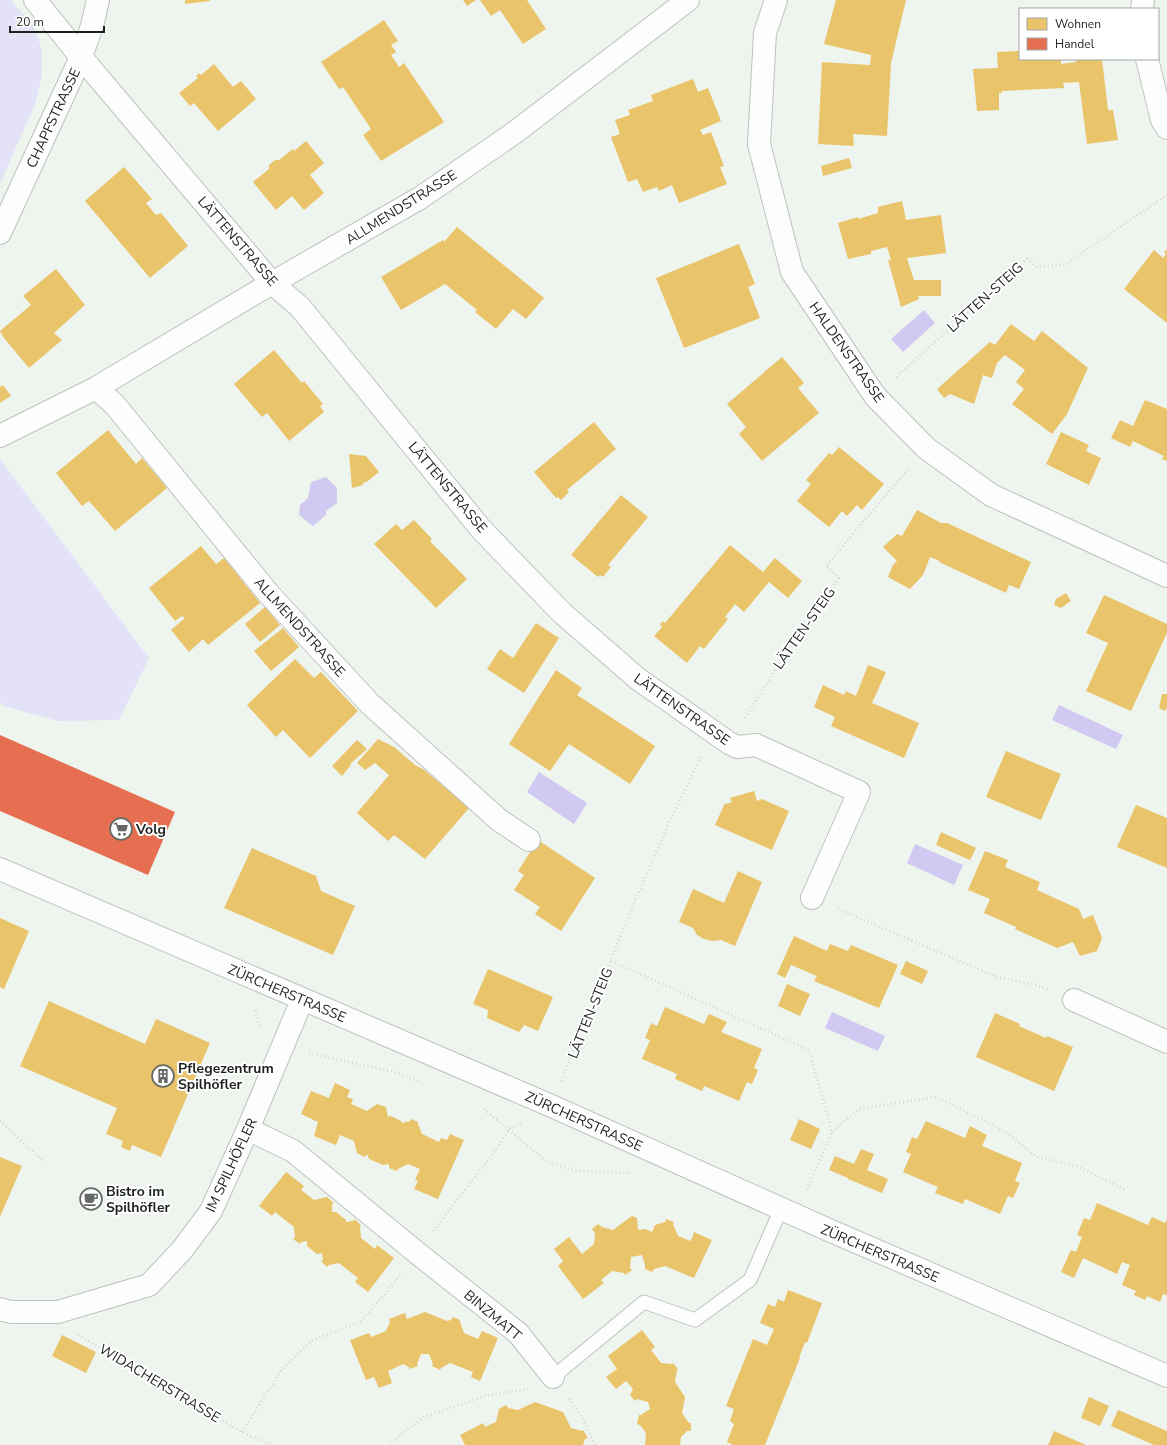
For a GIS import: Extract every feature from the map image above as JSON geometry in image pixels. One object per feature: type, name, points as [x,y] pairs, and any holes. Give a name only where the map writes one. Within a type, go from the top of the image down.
[{"type":"street","name":"LÄTTENSTRASSE","points":[[35,0],[81,57],[272,283],[300,308],[481,529],[562,613],[638,679],[721,738],[737,747],[756,745],[859,792],[812,898]]},
{"type":"street","name":"CHAPFSTRASSE","points":[[0,233],[81,57],[92,26],[98,0]]},
{"type":"street","name":"ALLMENDSTRASSE","points":[[0,436],[96,388],[272,283],[420,198],[514,133],[688,0]]},
{"type":"street","name":"HALDENSTRASSE","points":[[776,0],[765,33],[759,144],[792,272],[875,396],[926,448],[991,495],[1167,576]]},
{"type":"street","points":[[1147,60],[1162,120],[1167,128]]},
{"type":"street","name":"ALLMENDSTRASSE","points":[[96,388],[115,405],[268,593],[370,704],[499,820],[529,840]]},
{"type":"street","name":"ZÜRCHERSTRASSE","points":[[0,869],[547,1104],[838,1235],[1167,1376]]},
{"type":"street","name":"IM SPILHÖFLER","points":[[0,1309],[11,1312],[58,1312],[149,1285],[182,1250],[212,1211],[302,1000]]},
{"type":"street","points":[[1074,1000],[1167,1042]]},
{"type":"street","name":"BINZMATT","points":[[248,1128],[293,1151],[518,1333],[553,1377]]},
{"type":"lane","points":[[553,1377],[644,1302],[695,1320],[750,1280],[781,1209]]},
{"type":"path","name":"LÄTTEN-STEIG","points":[[875,396],[1027,259],[1037,267],[1066,264],[1167,195]]},
{"type":"path","name":"LÄTTEN-STEIG","points":[[242,1432],[282,1369],[313,1340],[360,1322],[384,1295],[495,1151],[509,1129],[532,1117],[541,1118],[552,1090],[560,1085],[632,908],[667,827],[721,738],[804,623],[839,578],[826,566],[926,448]]},
{"type":"path","points":[[812,898],[998,977],[1036,985],[1074,1000]]},
{"type":"path","points":[[611,961],[809,1050],[832,1132]]},
{"type":"path","points":[[284,1042],[306,1052],[398,1073],[425,1084]]},
{"type":"path","points":[[804,1197],[832,1132],[859,1109],[936,1097],[1006,1132],[1037,1157],[1079,1167],[1126,1190]]},
{"type":"path","points":[[480,1106],[509,1129],[546,1162],[576,1172],[634,1174]]},
{"type":"path","points":[[0,1121],[44,1162]]},
{"type":"path","name":"WIDACHERSTRASSE","points":[[58,1312],[63,1325],[242,1432],[271,1445]]},
{"type":"path","points":[[390,1445],[391,1442],[424,1417],[486,1396],[534,1389],[553,1377],[582,1417],[595,1445]]},
{"type":"shaded area","points":[[0,0],[11,0],[34,27],[42,50],[42,76],[35,104],[0,184]]},
{"type":"shaded area","points":[[924,310],[935,323],[903,352],[891,339]]},
{"type":"shaded area","points":[[0,459],[149,658],[119,720],[58,721],[3,706],[0,702]]},
{"type":"shaded area","points":[[326,477],[337,488],[337,503],[326,511],[326,515],[313,526],[299,515],[300,505],[308,498],[311,482]]},
{"type":"shaded area","points":[[1059,705],[1123,735],[1116,749],[1052,720]]},
{"type":"shaded area","points":[[539,772],[587,803],[574,824],[527,792]]},
{"type":"shaded area","points":[[915,844],[963,865],[954,885],[907,863]]},
{"type":"shaded area","points":[[832,1012],[885,1036],[878,1051],[825,1028]]},
{"type":"building: Wohnen","points":[[185,0],[210,0],[210,1],[185,4]]},
{"type":"building: Wohnen","points":[[463,0],[476,0],[467,6]]},
{"type":"building: Wohnen","points":[[480,0],[527,0],[546,29],[523,44],[500,10],[491,16]]},
{"type":"building: Wohnen","points":[[836,0],[906,0],[891,63],[887,136],[853,134],[854,146],[818,144],[822,62],[870,65],[871,55],[824,44]]},
{"type":"building: Wohnen","points":[[384,20],[398,41],[391,45],[396,52],[391,55],[399,67],[404,63],[444,122],[381,161],[363,135],[371,129],[343,87],[339,89],[321,62]]},
{"type":"building: Wohnen","points":[[1019,51],[1019,60],[1061,60],[1061,64],[1076,62],[1076,60],[1102,60],[1108,110],[1113,110],[1118,140],[1087,144],[1079,82],[1063,83],[1064,88],[1002,91],[1002,93],[999,93],[999,110],[977,111],[973,69],[998,68],[997,52]]},
{"type":"building: Wohnen","points":[[214,64],[233,87],[241,81],[256,99],[218,131],[194,103],[190,106],[179,93],[198,78],[196,76],[199,73],[201,75]]},
{"type":"building: Wohnen","points":[[693,79],[698,92],[708,88],[721,121],[700,130],[703,135],[711,132],[724,166],[720,167],[727,184],[679,203],[672,185],[659,191],[657,187],[643,192],[637,179],[628,182],[611,137],[620,134],[615,120],[630,115],[628,110],[653,101],[651,95]]},
{"type":"building: Wohnen","points":[[306,141],[324,163],[310,175],[324,193],[304,210],[292,196],[276,210],[253,182],[269,169],[269,165],[275,160],[279,160],[293,149],[294,151]]},
{"type":"building: Wohnen","points":[[849,158],[852,168],[823,176],[821,166]]},
{"type":"building: Wohnen","points":[[124,167],[152,199],[146,203],[156,215],[161,213],[188,246],[150,278],[85,201]]},
{"type":"building: Wohnen","points":[[902,201],[906,220],[941,215],[946,253],[907,258],[914,280],[941,280],[941,296],[918,296],[919,299],[901,307],[888,260],[891,260],[887,247],[871,251],[871,254],[848,259],[838,223],[878,213],[878,207]]},
{"type":"building: Wohnen","points":[[457,227],[544,298],[526,319],[513,309],[496,329],[475,312],[477,310],[445,284],[401,310],[381,277],[443,240],[444,242]]},
{"type":"building: Wohnen","points":[[739,244],[755,284],[748,287],[760,318],[684,348],[656,278]]},
{"type":"building: Wohnen","points":[[1167,249],[1167,323],[1124,289],[1154,250],[1163,258],[1166,254],[1164,252]]},
{"type":"building: Wohnen","points":[[56,269],[85,305],[54,333],[62,340],[29,368],[0,331],[31,305],[23,296]]},
{"type":"building: Wohnen","points":[[1011,324],[1034,341],[1042,331],[1088,368],[1067,414],[1052,434],[1012,404],[1024,389],[1016,382],[1025,370],[1005,355],[997,363],[992,378],[983,375],[974,404],[950,394],[944,398],[937,389],[990,342],[995,345]]},
{"type":"building: Wohnen","points":[[274,350],[302,383],[304,381],[323,404],[320,406],[324,412],[289,441],[267,413],[262,417],[234,384]]},
{"type":"building: Wohnen","points":[[782,357],[804,383],[798,388],[819,413],[762,461],[739,434],[746,427],[727,404]]},
{"type":"building: Wohnen","points":[[3,385],[11,396],[0,403],[0,387]]},
{"type":"building: Wohnen","points":[[1145,400],[1167,409],[1167,461],[1162,459],[1164,456],[1133,441],[1130,447],[1111,438],[1120,420],[1133,426]]},
{"type":"building: Wohnen","points":[[594,422],[616,449],[567,490],[569,492],[561,500],[558,497],[556,498],[534,472]]},
{"type":"building: Wohnen","points":[[108,430],[136,464],[142,458],[167,488],[115,531],[89,501],[82,506],[56,473]]},
{"type":"building: Wohnen","points":[[1061,432],[1089,445],[1086,451],[1101,458],[1089,485],[1046,464]]},
{"type":"building: Wohnen","points":[[839,447],[884,484],[862,510],[857,505],[847,516],[842,511],[829,527],[797,501],[811,484],[806,480],[829,453],[832,455]]},
{"type":"building: Wohnen","points":[[349,454],[366,456],[379,472],[363,483],[363,485],[352,488]]},
{"type":"building: Wohnen","points":[[621,495],[648,517],[608,565],[611,567],[603,577],[600,575],[598,577],[571,555]]},
{"type":"building: Wohnen","points":[[917,510],[941,523],[947,523],[1031,562],[1019,589],[1009,585],[1006,593],[930,557],[923,575],[910,589],[888,577],[893,565],[897,561],[883,547],[897,534],[902,536]]},
{"type":"building: Wohnen","points":[[414,520],[432,539],[430,541],[467,579],[436,608],[374,544],[396,524],[402,530]]},
{"type":"building: Wohnen","points":[[730,545],[763,572],[775,558],[802,581],[788,598],[769,582],[744,612],[735,604],[725,617],[728,619],[704,649],[700,646],[687,663],[654,636],[662,627],[660,624],[663,621],[665,623]]},
{"type":"building: Wohnen","points":[[201,546],[216,564],[224,558],[260,603],[208,645],[203,639],[189,652],[171,630],[185,618],[182,616],[175,621],[149,588]]},
{"type":"building: Wohnen","points":[[1066,593],[1071,601],[1061,608],[1054,605],[1056,599]]},
{"type":"building: Wohnen","points":[[1104,595],[1167,624],[1167,633],[1131,711],[1086,691],[1108,643],[1086,633]]},
{"type":"building: Wohnen","points":[[265,607],[280,625],[260,642],[245,624]]},
{"type":"building: Wohnen","points":[[536,623],[559,638],[524,693],[487,669],[500,649],[513,658]]},
{"type":"building: Wohnen","points":[[283,628],[299,647],[271,671],[254,651]]},
{"type":"building: Wohnen","points":[[295,659],[314,678],[321,672],[358,711],[310,758],[283,730],[276,737],[247,705]]},
{"type":"building: Wohnen","points":[[868,665],[886,672],[872,703],[919,723],[904,758],[831,726],[835,717],[814,707],[823,685],[844,695],[846,691],[856,696]]},
{"type":"building: Wohnen","points":[[556,670],[582,688],[577,695],[655,746],[630,784],[569,744],[550,771],[509,744]]},
{"type":"building: Wohnen","points":[[1162,694],[1167,694],[1167,707],[1165,711],[1159,708]]},
{"type":"building: Wohnen","points":[[378,739],[394,747],[415,765],[423,769],[469,808],[425,859],[394,835],[388,841],[357,813],[389,775],[375,763],[365,770],[357,763]]},
{"type":"building: Wohnen","points":[[357,740],[367,749],[350,764],[351,765],[342,776],[332,766]]},
{"type":"building: Wohnen","points":[[1006,751],[1061,774],[1041,820],[986,797]]},
{"type":"building: Wohnen","points":[[754,791],[757,801],[762,799],[789,811],[772,850],[715,825],[725,803],[727,804],[732,802],[730,798]]},
{"type":"building: Wohnen","points":[[1136,805],[1167,818],[1167,868],[1117,847]]},
{"type":"building: Wohnen","points":[[941,832],[976,848],[970,860],[936,845]]},
{"type":"building: Wohnen","points":[[538,840],[595,878],[561,931],[535,914],[540,907],[514,890],[524,875],[518,871]]},
{"type":"building: Wohnen","points":[[252,848],[316,876],[321,891],[355,906],[333,955],[224,908]]},
{"type":"building: Wohnen","points":[[985,851],[1008,860],[1005,867],[1040,882],[1037,890],[1079,909],[1083,919],[1093,915],[1102,938],[1097,951],[1080,956],[1073,942],[1057,948],[1015,929],[1016,927],[984,913],[990,899],[968,890]]},
{"type":"building: Wohnen","points":[[738,871],[762,882],[735,946],[721,940],[712,941],[704,939],[697,935],[693,928],[679,922],[693,889],[724,903]]},
{"type":"building: Wohnen","points":[[0,918],[29,931],[4,989],[0,987]]},
{"type":"building: Wohnen","points":[[794,936],[827,951],[830,944],[848,951],[851,945],[898,965],[879,1008],[814,981],[817,976],[791,965],[785,978],[777,974]]},
{"type":"building: Wohnen","points":[[906,961],[928,971],[922,984],[900,974]]},
{"type":"building: Wohnen","points":[[488,969],[553,997],[538,1031],[524,1025],[519,1032],[487,1018],[488,1010],[473,1004]]},
{"type":"building: Wohnen","points":[[787,984],[810,994],[800,1016],[778,1006]]},
{"type":"building: Wohnen","points":[[49,1001],[145,1044],[156,1019],[210,1043],[161,1157],[132,1145],[130,1151],[121,1147],[123,1141],[106,1134],[117,1108],[20,1066]]},
{"type":"building: Wohnen","points":[[665,1007],[704,1024],[709,1014],[727,1022],[721,1032],[762,1049],[754,1068],[758,1070],[752,1084],[747,1082],[739,1101],[704,1086],[702,1091],[675,1079],[677,1074],[642,1059],[650,1040],[645,1038],[651,1023],[657,1026]]},
{"type":"building: Wohnen","points":[[995,1013],[1046,1038],[1047,1036],[1073,1047],[1054,1091],[976,1057]]},
{"type":"building: Wohnen","points":[[335,1083],[350,1090],[347,1097],[353,1099],[351,1104],[367,1111],[377,1104],[386,1107],[388,1117],[391,1116],[402,1123],[410,1121],[411,1119],[418,1122],[422,1134],[439,1142],[441,1138],[447,1140],[450,1134],[464,1140],[438,1199],[414,1189],[418,1181],[415,1180],[420,1169],[408,1164],[397,1171],[389,1168],[389,1164],[383,1165],[369,1159],[367,1154],[365,1157],[357,1153],[354,1141],[340,1135],[336,1145],[314,1136],[318,1122],[301,1114],[311,1091],[329,1098]]},
{"type":"building: Wohnen","points":[[799,1119],[820,1129],[811,1149],[790,1140]]},
{"type":"building: Wohnen","points":[[926,1121],[965,1138],[970,1126],[987,1135],[982,1146],[1022,1163],[1015,1181],[1020,1183],[1013,1198],[1008,1196],[1000,1214],[965,1199],[963,1204],[935,1193],[938,1187],[903,1172],[911,1154],[906,1152],[912,1137],[917,1139]]},
{"type":"building: Wohnen","points":[[861,1149],[874,1154],[867,1170],[888,1179],[882,1193],[829,1170],[835,1156],[854,1164]]},
{"type":"building: Wohnen","points":[[0,1157],[22,1166],[0,1217]]},
{"type":"building: Wohnen","points":[[286,1172],[304,1186],[301,1190],[314,1200],[327,1197],[334,1203],[332,1204],[332,1212],[336,1212],[346,1220],[346,1222],[353,1221],[354,1219],[361,1225],[361,1238],[375,1249],[377,1245],[394,1258],[368,1292],[355,1282],[358,1278],[339,1263],[329,1265],[327,1267],[321,1261],[323,1260],[322,1253],[317,1254],[307,1246],[307,1241],[301,1242],[300,1244],[293,1239],[295,1237],[294,1227],[275,1212],[272,1216],[259,1206]]},
{"type":"building: Wohnen","points":[[1097,1203],[1148,1225],[1152,1217],[1165,1223],[1167,1219],[1167,1295],[1163,1294],[1160,1302],[1147,1296],[1145,1300],[1134,1295],[1136,1291],[1122,1285],[1130,1265],[1122,1262],[1117,1274],[1083,1258],[1074,1278],[1061,1272],[1071,1250],[1076,1252],[1082,1237],[1077,1235],[1084,1218],[1090,1220]]},
{"type":"building: Wohnen","points":[[632,1216],[637,1218],[638,1230],[645,1229],[652,1232],[655,1225],[665,1222],[666,1219],[674,1222],[673,1224],[678,1236],[691,1241],[694,1232],[712,1240],[694,1278],[665,1266],[654,1269],[652,1272],[645,1269],[642,1255],[631,1257],[630,1268],[632,1270],[625,1275],[624,1273],[612,1271],[601,1280],[604,1283],[583,1299],[558,1266],[563,1261],[554,1249],[569,1237],[582,1254],[594,1244],[595,1233],[592,1229],[598,1224],[602,1227],[613,1230]]},
{"type":"building: Wohnen","points":[[788,1290],[822,1303],[807,1343],[805,1342],[765,1445],[733,1445],[727,1442],[734,1424],[730,1421],[734,1409],[726,1406],[753,1339],[767,1345],[774,1329],[760,1323],[768,1304],[775,1307],[778,1299],[784,1302]]},
{"type":"building: Wohnen","points":[[425,1312],[447,1321],[451,1320],[453,1317],[460,1320],[464,1333],[478,1339],[482,1331],[498,1338],[480,1381],[471,1377],[473,1372],[450,1363],[440,1370],[432,1366],[433,1364],[429,1354],[421,1354],[417,1364],[418,1366],[409,1369],[409,1367],[403,1364],[388,1371],[392,1383],[379,1388],[374,1377],[366,1380],[350,1340],[369,1333],[371,1337],[386,1331],[390,1322],[389,1319],[405,1313],[407,1319]]},
{"type":"building: Wohnen","points":[[642,1330],[655,1347],[651,1350],[661,1363],[673,1363],[678,1369],[675,1382],[685,1397],[682,1413],[689,1423],[691,1423],[691,1431],[687,1431],[681,1437],[680,1445],[645,1445],[646,1433],[640,1425],[637,1424],[639,1415],[650,1409],[648,1402],[637,1399],[635,1401],[630,1395],[633,1389],[626,1381],[616,1389],[606,1377],[617,1369],[608,1356]]},
{"type":"building: Wohnen","points":[[62,1335],[96,1352],[86,1373],[52,1356]]},
{"type":"building: Wohnen","points":[[1089,1397],[1109,1406],[1100,1426],[1081,1418]]},
{"type":"building: Wohnen","points":[[535,1402],[563,1412],[571,1428],[583,1430],[588,1438],[585,1439],[583,1445],[465,1445],[460,1435],[483,1423],[485,1427],[496,1422],[499,1409],[506,1405],[508,1408],[518,1410]]},
{"type":"building: Wohnen","points":[[1118,1410],[1167,1431],[1167,1445],[1154,1445],[1111,1426]]},
{"type":"building: Wohnen","points":[[1054,1431],[1086,1445],[1048,1445]]},
{"type":"building: Handel","points":[[0,735],[175,812],[148,875],[0,811]]},
{"type":"place","name":"Volg","points":[[121,829]]},
{"type":"place","name":"Pflegezentrum Spilhöfler","points":[[163,1076]]},
{"type":"place","name":"Bistro im Spilhöfler","points":[[91,1199]]}]
